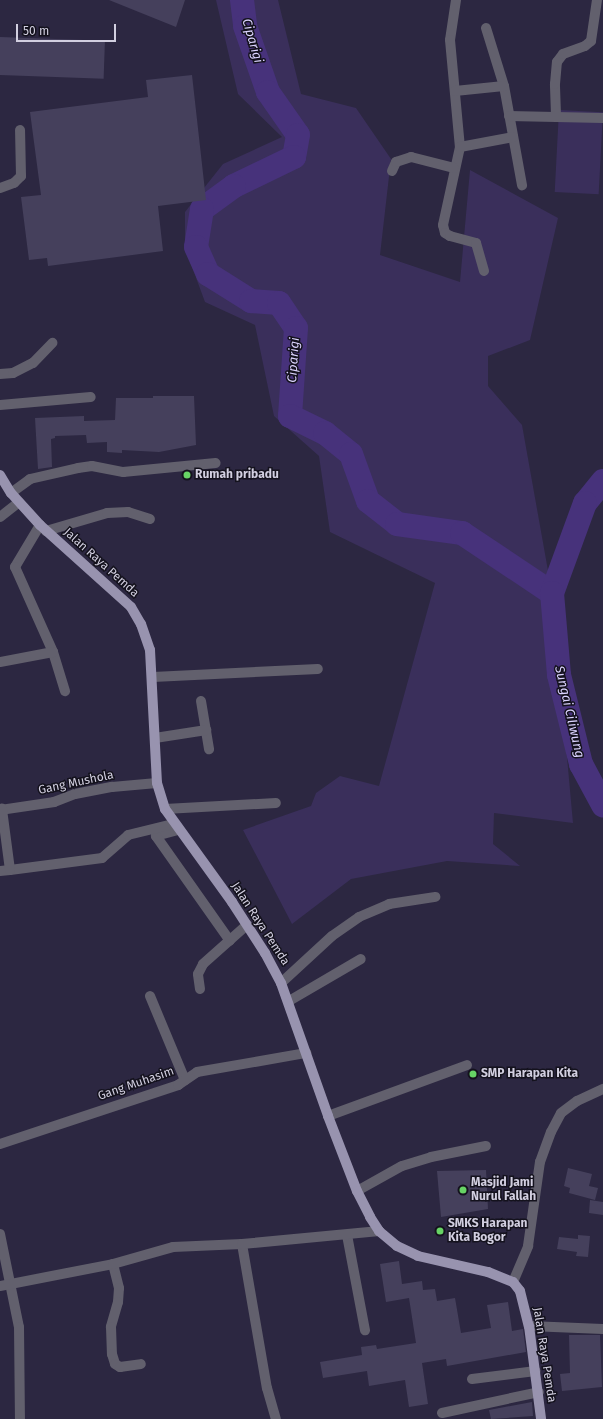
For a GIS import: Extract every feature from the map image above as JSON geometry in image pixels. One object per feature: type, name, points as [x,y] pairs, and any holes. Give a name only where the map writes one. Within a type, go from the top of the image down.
[{"type":"main road","name":"Jalan Raya Pemda","points":[[0,475],[11,493],[43,528],[131,607],[150,650],[153,677],[157,783],[165,809],[175,827],[247,925],[281,983],[289,1001],[328,1116],[357,1191],[379,1231],[397,1246],[418,1256],[488,1272],[513,1282],[520,1291],[529,1326],[541,1419]]},
{"type":"street","points":[[456,0],[450,40],[460,147],[443,216],[445,233],[476,243],[484,271]]},
{"type":"street","points":[[556,115],[554,84],[557,62],[563,54],[591,41],[597,0]]},
{"type":"street","points":[[486,28],[504,86],[522,185]]},
{"type":"street","points":[[455,91],[504,86]]},
{"type":"street","points":[[509,116],[556,115],[603,118]]},
{"type":"street","points":[[0,188],[14,183],[21,176],[20,130]]},
{"type":"street","points":[[460,147],[513,137]]},
{"type":"street","points":[[392,171],[396,162],[411,157],[454,168]]},
{"type":"street","points":[[0,374],[13,373],[33,363],[52,343]]},
{"type":"street","points":[[0,405],[91,397]]},
{"type":"street","points":[[11,493],[30,479],[78,468],[92,466],[123,472],[216,463]]},
{"type":"street","points":[[0,517],[19,502]]},
{"type":"street","points":[[65,691],[53,652],[15,567],[43,528],[114,512],[128,512],[150,519]]},
{"type":"street","points":[[0,662],[53,652]]},
{"type":"street","points":[[153,677],[318,669]]},
{"type":"street","points":[[201,701],[209,748]]},
{"type":"street","points":[[155,738],[206,730]]},
{"type":"street","name":"Gang Mushola","points":[[5,870],[1,810],[54,802],[75,794],[112,787],[157,783]]},
{"type":"street","points":[[165,809],[276,803]]},
{"type":"street","points":[[175,827],[156,836],[230,941]]},
{"type":"street","points":[[5,870],[102,858],[128,835],[175,827]]},
{"type":"street","points":[[281,983],[332,936],[359,917],[389,904],[435,897]]},
{"type":"street","points":[[200,989],[198,974],[202,964],[247,925]]},
{"type":"street","points":[[289,1001],[361,959]]},
{"type":"street","points":[[150,996],[185,1080]]},
{"type":"street","name":"Gang Muhasim","points":[[0,1144],[178,1085],[197,1072],[306,1053]]},
{"type":"street","points":[[328,1116],[467,1064]]},
{"type":"street","points":[[513,1282],[528,1246],[540,1162],[551,1132],[561,1113],[577,1101],[603,1089]]},
{"type":"street","points":[[357,1191],[402,1166],[431,1157],[486,1146]]},
{"type":"street","points":[[0,1286],[11,1282],[114,1264],[173,1247],[242,1244],[347,1236],[379,1231]]},
{"type":"street","points":[[0,1234],[19,1327],[20,1419]]},
{"type":"street","points":[[347,1236],[365,1330]]},
{"type":"street","points":[[242,1244],[266,1381],[276,1419]]},
{"type":"street","points":[[114,1264],[119,1288],[118,1302],[111,1327],[112,1354],[115,1364],[120,1367],[141,1364]]},
{"type":"street","points":[[529,1326],[603,1329]]},
{"type":"street","points":[[472,1379],[535,1371]]},
{"type":"street","points":[[442,1413],[538,1392]]},
{"type":"shaded area","points":[[216,0],[278,0],[301,94],[356,108],[391,159],[380,255],[460,282],[470,170],[558,218],[530,340],[488,356],[488,386],[522,425],[552,593],[573,823],[494,813],[493,844],[520,866],[447,861],[351,879],[292,924],[243,830],[311,806],[316,793],[340,776],[379,786],[435,583],[330,532],[319,456],[274,416],[255,325],[205,302],[185,248],[185,212],[223,164],[282,137],[238,94]]},
{"type":"shaded area","points":[[559,110],[603,112],[599,194],[555,192]]},
{"type":"building","points":[[109,0],[185,0],[176,27]]},
{"type":"building","points":[[0,37],[105,41],[104,79],[0,75]]},
{"type":"building","points":[[192,75],[206,200],[158,206],[163,251],[48,266],[47,258],[29,260],[21,197],[41,195],[30,112],[148,97],[146,80]]},
{"type":"building","points":[[153,396],[194,396],[196,445],[159,452],[122,450],[122,453],[107,452],[107,442],[87,443],[86,435],[55,436],[55,438],[51,439],[52,467],[38,469],[35,418],[84,416],[84,421],[115,420],[116,398],[153,398]]},
{"type":"building","points":[[568,1168],[592,1174],[589,1186],[598,1188],[595,1200],[569,1193],[570,1188],[564,1186]]},
{"type":"building","name":"Masjid Jami Nurul Fallah","points":[[486,1170],[488,1209],[441,1217],[437,1171]]},
{"type":"building","points":[[590,1200],[603,1202],[603,1215],[589,1213]]},
{"type":"building","points":[[578,1235],[590,1236],[588,1257],[576,1256],[577,1252],[557,1249],[559,1237],[578,1239]]},
{"type":"building","points":[[399,1261],[402,1284],[422,1281],[423,1290],[435,1289],[437,1301],[455,1298],[461,1333],[491,1328],[487,1305],[508,1302],[512,1331],[523,1329],[526,1352],[447,1366],[446,1359],[422,1363],[428,1404],[409,1407],[405,1380],[369,1386],[367,1371],[323,1378],[320,1362],[362,1355],[361,1347],[376,1345],[377,1349],[416,1343],[409,1298],[386,1302],[380,1264]]},
{"type":"building","points":[[569,1335],[600,1335],[602,1387],[562,1391],[560,1374],[570,1373]]},
{"type":"building","points":[[532,1402],[533,1416],[491,1419],[489,1410]]},
{"type":"waterway","name":"Ciparigi","points":[[242,0],[245,26],[268,92],[298,135],[294,157],[234,186],[202,209],[196,247],[208,274],[251,301],[279,303],[296,328],[290,416],[325,433],[351,454],[368,501],[397,524],[462,533],[552,593]]},
{"type":"waterway","name":"Sungai Ciliwung","points":[[603,481],[585,503],[552,593],[559,675],[581,764],[603,805]]},
{"type":"place","name":"Rumah pribadu","points":[[187,475]]},
{"type":"place","name":"SMP Harapan Kita","points":[[473,1074]]},
{"type":"place","name":"Masjid Jami Nurul Fallah","points":[[463,1190]]},
{"type":"place","name":"SMKS Harapan Kita Bogor","points":[[440,1231]]}]
